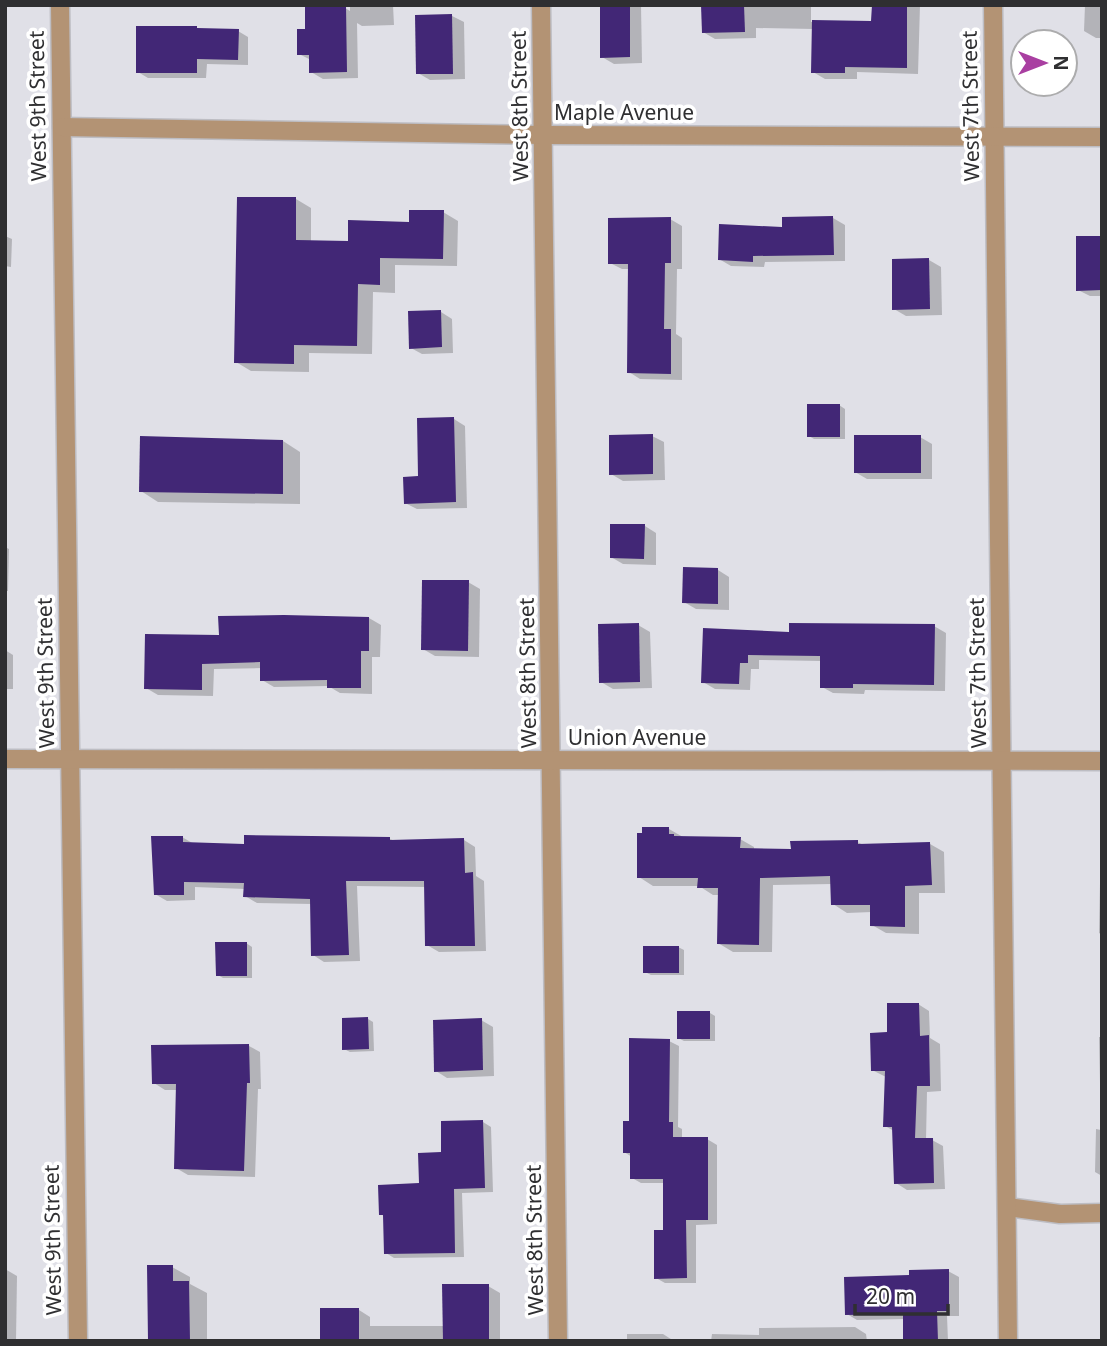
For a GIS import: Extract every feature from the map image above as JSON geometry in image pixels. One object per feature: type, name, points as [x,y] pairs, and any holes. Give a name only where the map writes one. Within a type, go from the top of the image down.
[{"type":"street","name":"West 9th Street","points":[[60,5],[78,1341]]},
{"type":"street","name":"West 8th Street","points":[[541,5],[558,1341]]},
{"type":"street","name":"West 7th Street","points":[[993,5],[1008,1341]]},
{"type":"street","name":"Maple Avenue","points":[[62,127],[543,135],[1102,137]]},
{"type":"street","name":"Union Avenue","points":[[5,759],[1102,761]]},
{"type":"street","points":[[1007,1207],[1060,1214],[1102,1213]]},
{"type":"building","points":[[600,5],[630,5],[630,57],[600,58]]},
{"type":"building","points":[[701,5],[744,5],[745,32],[702,33]]},
{"type":"building","points":[[872,5],[907,5],[907,68],[845,67],[845,73],[811,73],[812,20],[871,21]]},
{"type":"building","points":[[346,6],[347,72],[309,73],[309,55],[297,55],[297,29],[305,29],[305,7]]},
{"type":"building","points":[[452,14],[453,74],[416,74],[415,15]]},
{"type":"building","points":[[136,26],[239,29],[238,60],[197,59],[197,73],[136,73]]},
{"type":"building","points":[[237,197],[296,197],[296,240],[348,241],[348,220],[409,222],[409,210],[444,210],[443,259],[380,258],[380,285],[358,284],[357,346],[294,345],[294,364],[234,363]]},
{"type":"building","points":[[833,216],[834,255],[753,256],[753,262],[718,260],[719,224],[782,227],[782,217]]},
{"type":"building","points":[[671,217],[671,263],[665,263],[664,329],[671,329],[671,374],[627,373],[628,264],[608,264],[608,218]]},
{"type":"building","points":[[1076,236],[1102,236],[1102,290],[1076,291]]},
{"type":"building","points":[[929,258],[930,309],[892,310],[892,259]]},
{"type":"building","points":[[441,310],[442,347],[409,349],[408,311]]},
{"type":"building","points":[[807,404],[840,404],[840,437],[807,437]]},
{"type":"building","points":[[454,417],[456,502],[404,504],[403,477],[418,476],[417,418]]},
{"type":"building","points":[[653,434],[653,474],[609,475],[609,435]]},
{"type":"building","points":[[854,435],[921,435],[921,473],[854,473]]},
{"type":"building","points":[[140,436],[283,440],[283,494],[139,492]]},
{"type":"building","points":[[610,524],[645,524],[644,559],[610,558]]},
{"type":"building","points":[[683,567],[718,568],[718,604],[682,603]]},
{"type":"building","points":[[422,580],[469,580],[468,651],[421,650]]},
{"type":"building","points":[[218,616],[369,617],[369,651],[361,651],[361,688],[327,688],[327,680],[260,681],[260,662],[202,664],[202,690],[144,689],[145,634],[219,635]]},
{"type":"building","points":[[639,623],[640,682],[599,683],[598,624]]},
{"type":"building","points":[[789,623],[935,624],[934,685],[853,684],[853,688],[820,688],[820,656],[748,655],[748,663],[740,663],[739,684],[701,683],[703,628],[789,632]]},
{"type":"building","points":[[642,827],[669,827],[669,834],[674,836],[741,837],[740,848],[791,849],[790,841],[858,840],[858,844],[930,842],[932,885],[905,886],[905,927],[870,926],[870,905],[831,905],[830,876],[760,878],[759,945],[717,944],[718,888],[697,888],[698,878],[637,878],[637,833],[642,833]]},
{"type":"building","points":[[244,835],[390,837],[390,840],[464,838],[465,873],[473,872],[475,946],[425,946],[424,881],[346,881],[349,955],[311,956],[310,899],[243,897],[244,883],[184,882],[184,895],[154,895],[151,836],[183,836],[183,842],[244,844]]},
{"type":"building","points":[[215,942],[247,942],[247,976],[216,976]]},
{"type":"building","points":[[643,946],[679,946],[679,973],[643,973]]},
{"type":"building","points":[[887,1003],[919,1003],[920,1036],[929,1035],[930,1086],[917,1086],[915,1138],[933,1138],[934,1183],[894,1184],[892,1127],[883,1127],[885,1071],[871,1071],[870,1033],[887,1032]]},
{"type":"building","points":[[677,1011],[710,1011],[710,1039],[677,1039]]},
{"type":"building","points":[[368,1017],[369,1049],[342,1050],[342,1018]]},
{"type":"building","points":[[482,1018],[483,1070],[434,1072],[433,1020]]},
{"type":"building","points":[[629,1038],[670,1039],[669,1122],[673,1122],[673,1137],[708,1137],[708,1220],[686,1220],[687,1278],[654,1279],[654,1230],[663,1230],[663,1179],[630,1179],[630,1153],[623,1153],[623,1121],[629,1121]]},
{"type":"building","points":[[249,1044],[250,1083],[247,1083],[244,1171],[174,1169],[176,1084],[152,1084],[151,1045]]},
{"type":"building","points":[[483,1120],[485,1188],[454,1189],[455,1253],[384,1254],[383,1215],[379,1215],[378,1185],[419,1183],[418,1153],[441,1152],[441,1121]]},
{"type":"building","points":[[147,1265],[173,1265],[173,1281],[189,1281],[190,1341],[148,1341]]},
{"type":"building","points":[[949,1269],[949,1311],[937,1311],[938,1341],[903,1341],[903,1314],[845,1315],[844,1277],[909,1275],[909,1270]]},
{"type":"building","points":[[442,1284],[489,1284],[489,1341],[443,1341]]},
{"type":"building","points":[[320,1308],[359,1308],[359,1341],[320,1341]]}]
